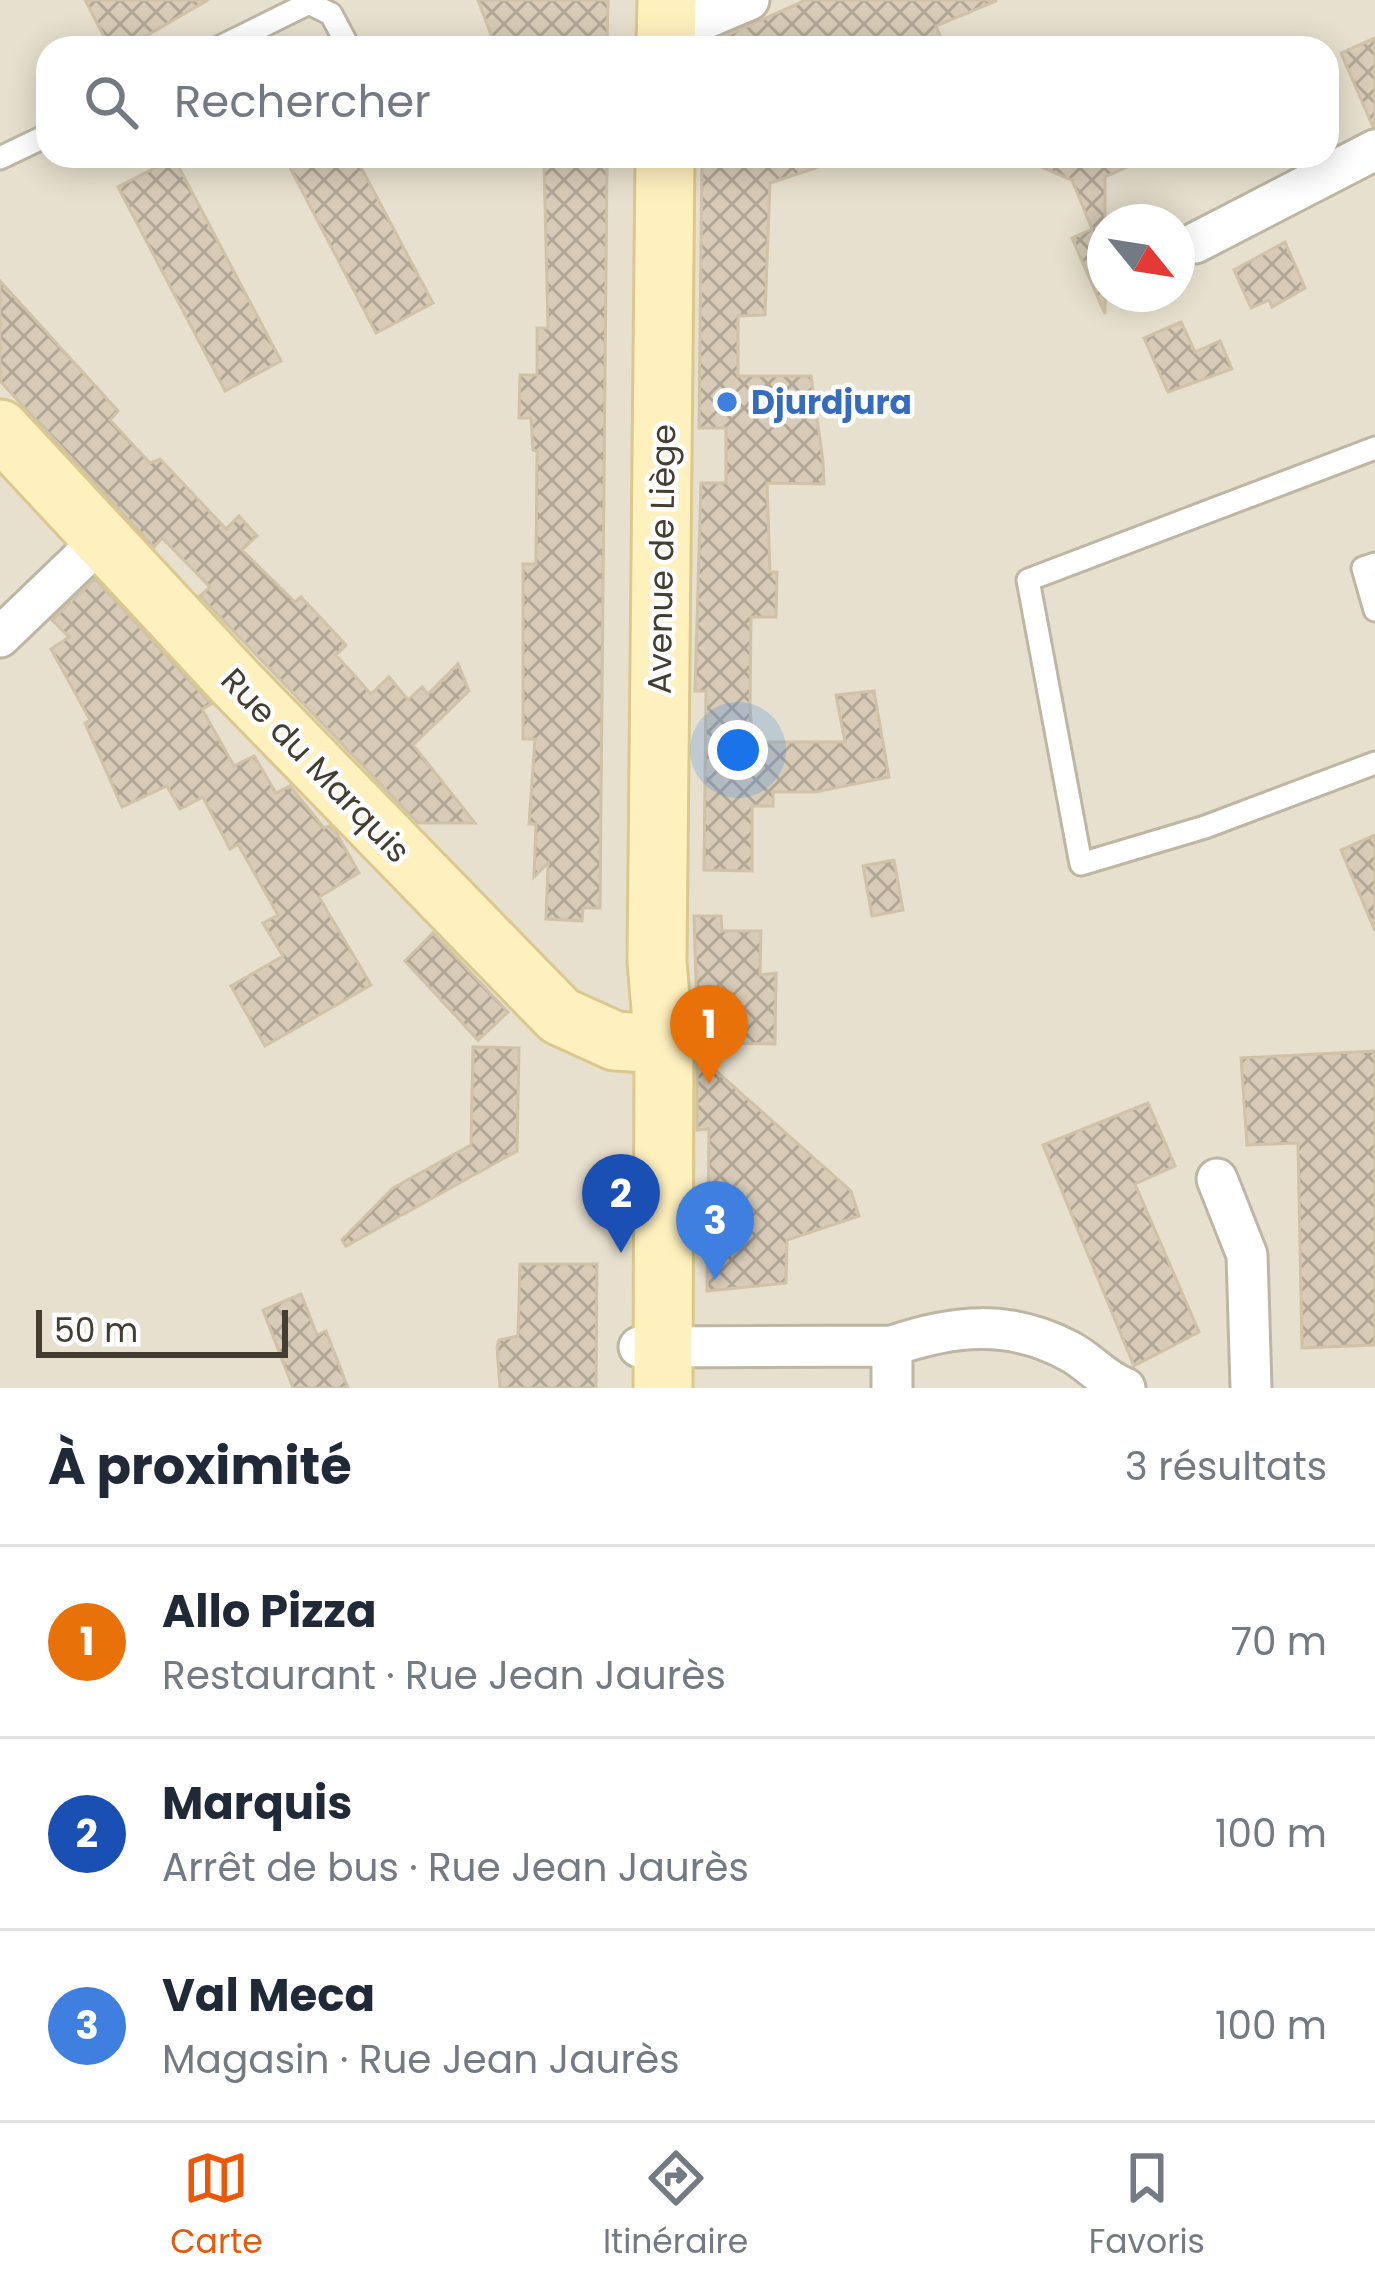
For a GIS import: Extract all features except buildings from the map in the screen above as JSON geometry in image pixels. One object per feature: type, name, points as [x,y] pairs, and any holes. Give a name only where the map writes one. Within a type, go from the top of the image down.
[{"type":"main road","name":"Avenue de Liège","points":[[650,1368],[665,168]]},
{"type":"main road","name":"Rue du Marquis","points":[[0,429],[560,1016],[587,1033],[651,1047]]},
{"type":"street","points":[[667,23],[704,19],[749,0]]},
{"type":"street","points":[[1195,243],[1375,150]]},
{"type":"street","points":[[0,637],[103,538]]},
{"type":"street","points":[[1216,1179],[1247,1255],[1251,1388]]},
{"type":"street","points":[[650,1368],[892,1346],[937,1330],[977,1326],[1026,1332],[1072,1352],[1125,1388]]},
{"type":"street","points":[[892,1346],[892,1388]]},
{"type":"lane","points":[[242,36],[309,3],[331,14],[343,36]]},
{"type":"lane","points":[[0,158],[36,140]]},
{"type":"lane","points":[[1375,448],[1028,580],[1081,863],[1205,827],[1375,764]]},
{"type":"lane","points":[[1375,564],[1363,568],[1375,610]]},
{"type":"shaded area","points":[[0,0],[1375,0],[1375,1388],[0,1388]]},
{"type":"place","name":"Djurdjura","points":[[727,402]]},
{"type":"place","name":"Allo Pizza","points":[[709,1084]]},
{"type":"place","name":"Marquis","points":[[621,1253]]},
{"type":"place","name":"Val Meca","points":[[715,1280]]}]
